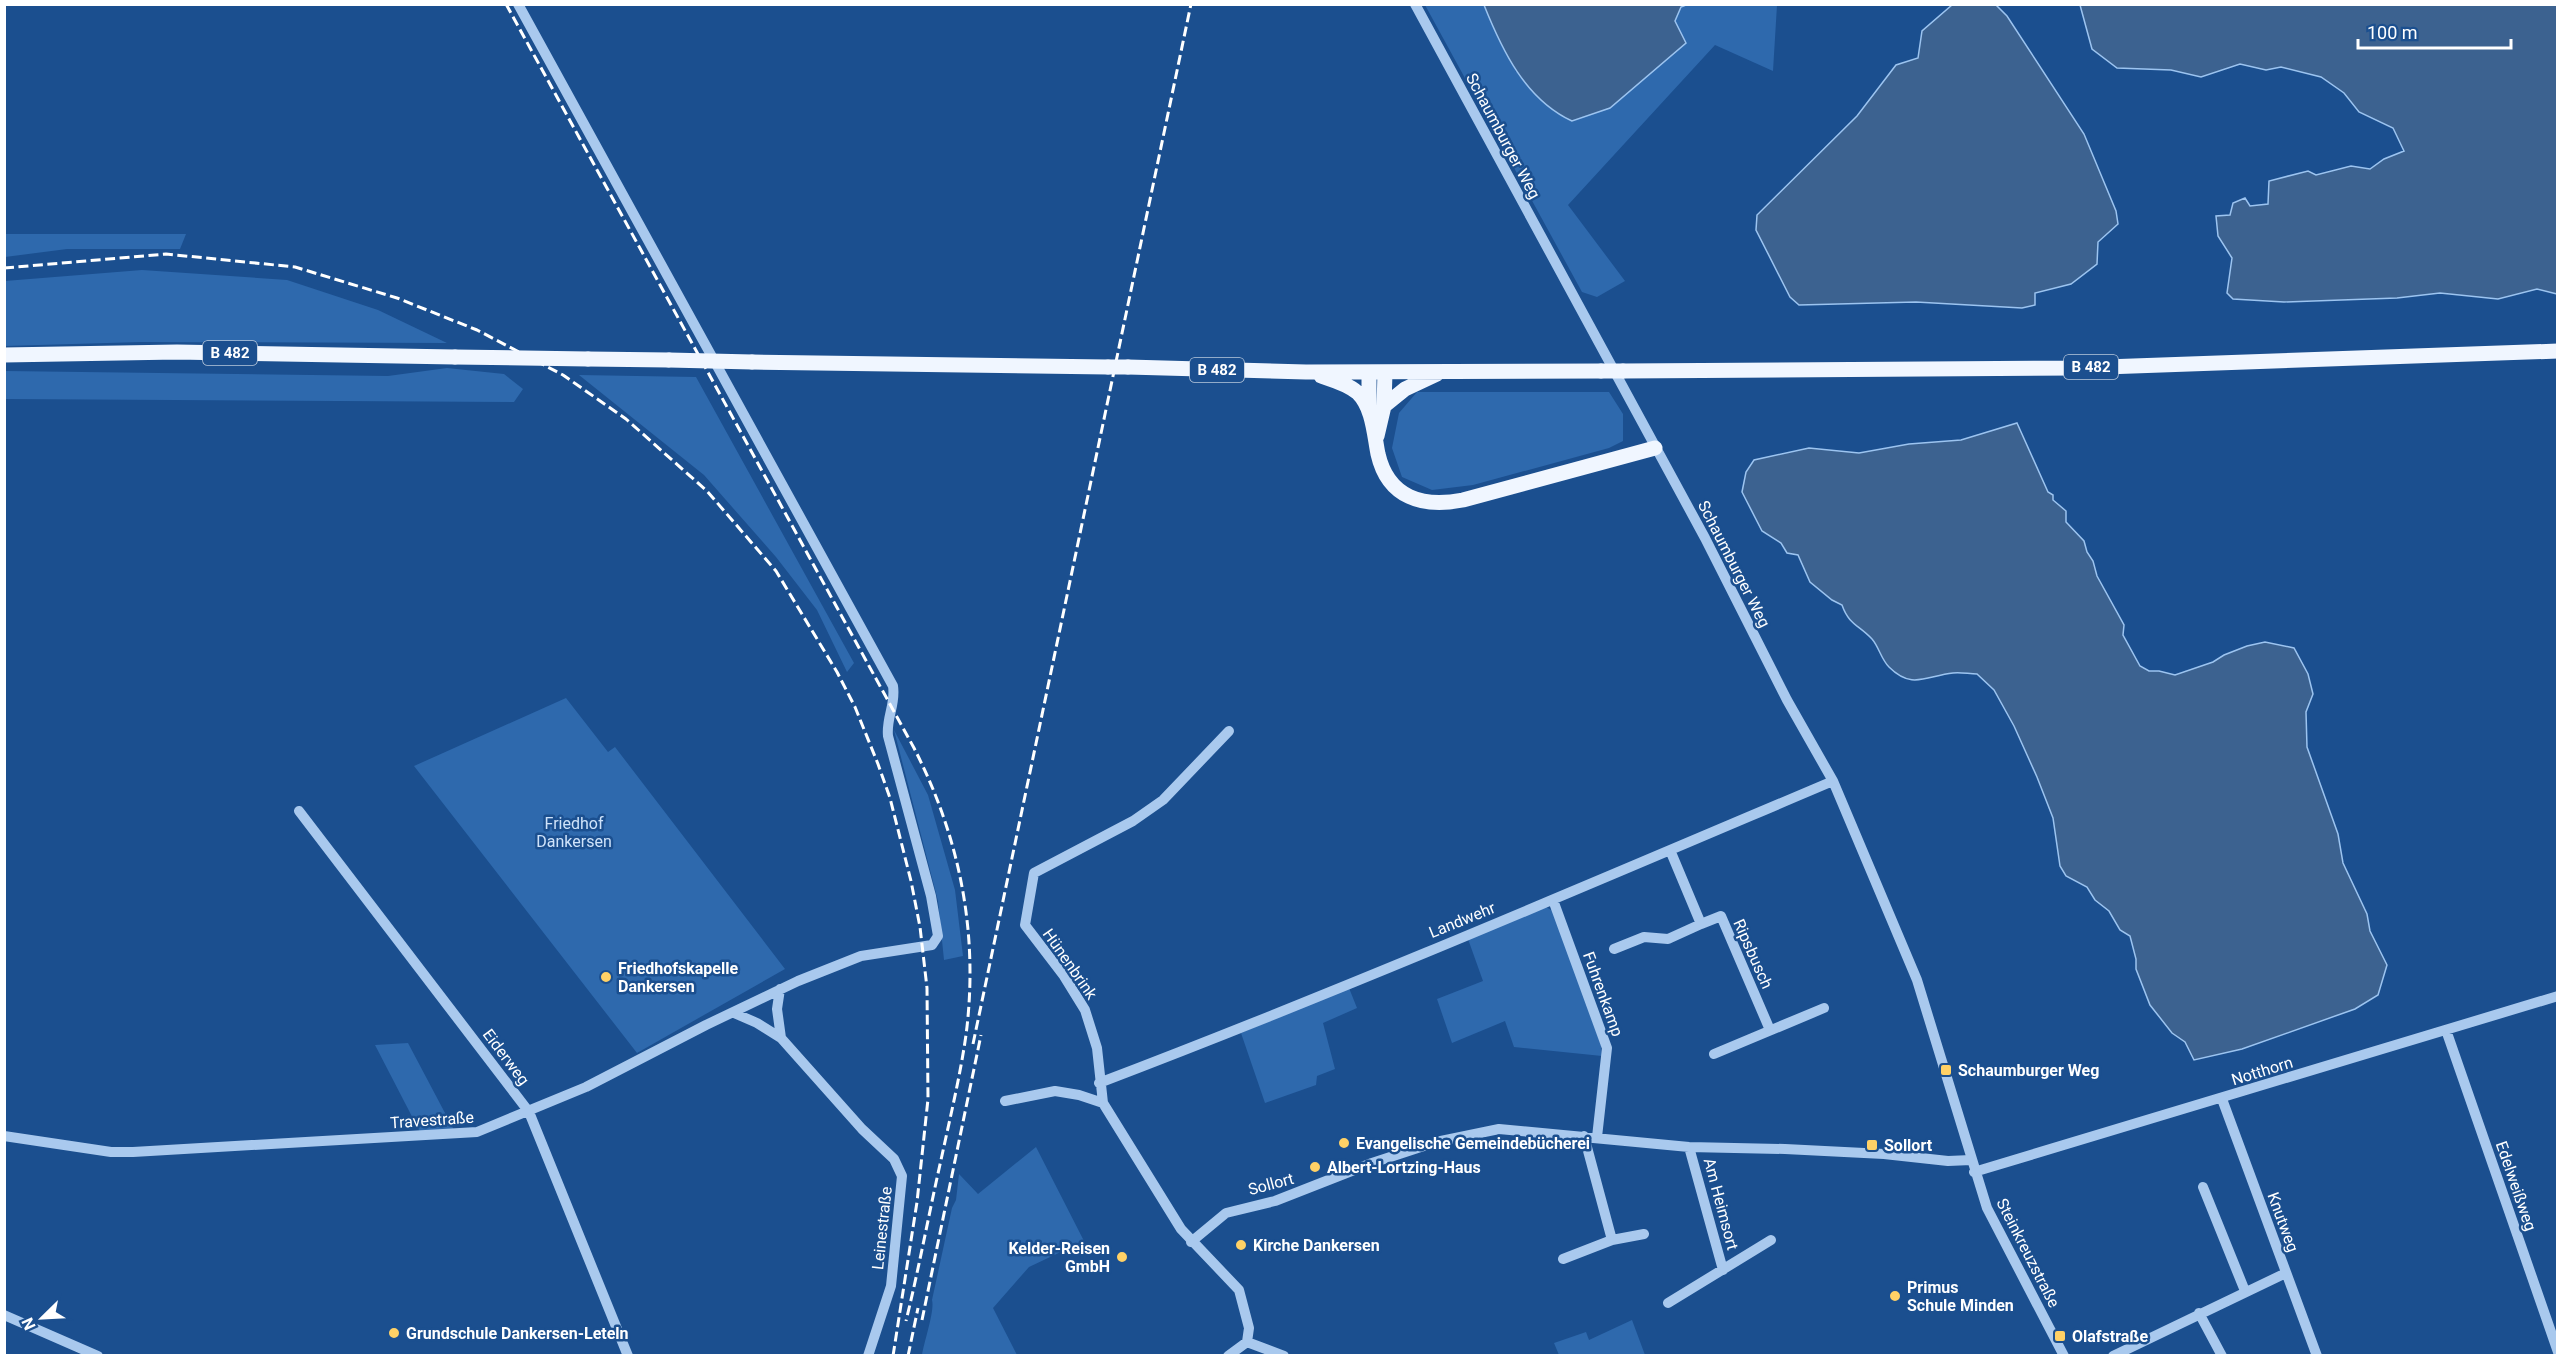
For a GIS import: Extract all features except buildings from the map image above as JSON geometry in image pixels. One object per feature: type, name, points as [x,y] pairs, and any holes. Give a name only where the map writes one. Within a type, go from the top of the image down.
[{"type":"main road","name":"B 482","points":[[4,355],[177,352],[1385,372],[2077,368],[2558,351]]},
{"type":"main road","points":[[1384,406],[1405,389],[1443,371]]},
{"type":"main road","points":[[1306,372],[1350,388],[1365,403],[1384,472],[1396,488],[1414,499],[1443,504],[1655,447]]},
{"type":"main road","points":[[1369,372],[1369,416]]},
{"type":"main road","points":[[1376,442],[1378,424],[1384,406],[1385,372]]},
{"type":"street","name":"Travestraße","points":[[4,1136],[111,1152],[133,1152],[477,1132],[586,1088],[780,989],[861,956],[932,945],[938,936],[931,896],[888,736],[889,714],[895,698],[893,686],[518,4]]},
{"type":"street","name":"Schaumburger Weg","points":[[1415,4],[1705,538],[1787,700],[1833,781],[1917,980],[1946,1070],[1971,1160]]},
{"type":"street","name":"Hünenbrink","points":[[1229,731],[1163,800],[1133,821],[1034,873],[1024,925],[1064,976],[1085,1010],[1097,1048],[1099,1083],[1103,1103],[1166,1208],[1191,1242],[1239,1290],[1249,1328],[1247,1342]]},
{"type":"street","name":"Landwehr","points":[[1099,1083],[1184,1051],[1552,900],[1833,781]]},
{"type":"street","name":"Eiderweg","points":[[299,811],[529,1112],[628,1356]]},
{"type":"street","points":[[1614,949],[1644,937],[1668,939],[1701,924],[1670,850]]},
{"type":"street","name":"Fuhrenkamp","points":[[1552,900],[1607,1048],[1597,1137]]},
{"type":"street","name":"Ripsbusch","points":[[1701,924],[1721,916],[1770,1030]]},
{"type":"street","points":[[780,989],[777,1009],[781,1038]]},
{"type":"street","name":"Notthorn","points":[[1974,1172],[2558,996]]},
{"type":"street","points":[[1714,1054],[1824,1008]]},
{"type":"street","name":"Leinestraße","points":[[734,1013],[757,1023],[781,1038],[862,1130],[894,1159],[902,1176],[891,1286],[868,1356]]},
{"type":"street","name":"Edelweißweg","points":[[2446,1030],[2558,1353]]},
{"type":"street","points":[[1005,1101],[1055,1091],[1079,1095],[1103,1103]]},
{"type":"street","name":"Knutweg","points":[[2222,1099],[2317,1356]]},
{"type":"street","name":"Sollort","points":[[1191,1242],[1226,1213],[1275,1202],[1372,1163],[1436,1142],[1499,1129],[1689,1147],[1818,1151],[1948,1161],[1971,1160]]},
{"type":"street","points":[[1584,1136],[1612,1240]]},
{"type":"street","name":"Am Heimsort","points":[[1689,1147],[1723,1270]]},
{"type":"street","name":"Steinkreuzstraße","points":[[1971,1160],[1995,1225],[2064,1356]]},
{"type":"street","points":[[2203,1187],[2246,1291]]},
{"type":"street","points":[[1563,1259],[1612,1240],[1644,1234]]},
{"type":"street","name":"Am Heimsort","points":[[1668,1303],[1771,1240]]},
{"type":"street","points":[[2113,1356],[2286,1272]]},
{"type":"street","points":[[2199,1313],[2222,1356]]},
{"type":"street","points":[[4,1315],[98,1356]]},
{"type":"street","points":[[1228,1356],[1247,1342],[1284,1356]]},
{"type":"green space","points":[[1425,5],[1484,5],[1516,72],[1675,21],[1681,7],[1686,5],[1777,5],[1773,71],[1715,45],[1568,205],[1625,281],[1597,297],[1582,292]]},
{"type":"green space","points":[[5,234],[186,234],[180,249],[67,249],[5,257]]},
{"type":"green space","points":[[142,270],[287,280],[378,310],[447,343],[141,342],[5,346],[5,281]]},
{"type":"green space","points":[[447,368],[504,374],[523,389],[514,402],[5,399],[5,371],[388,376]]},
{"type":"green space","points":[[579,375],[696,377],[854,663],[847,672],[817,610],[776,557],[704,475]]},
{"type":"green space","points":[[1417,392],[1609,392],[1623,414],[1623,441],[1609,448],[1473,485],[1432,490],[1402,477],[1392,448],[1399,413]]},
{"type":"green space","name":"Friedhof Dankersen","points":[[566,698],[608,752],[615,747],[785,969],[637,1053],[414,766]]},
{"type":"green space","points":[[894,730],[928,795],[955,890],[963,956],[944,960],[938,901]]},
{"type":"green space","points":[[1546,907],[1553,911],[1601,1045],[1602,1056],[1514,1047],[1505,1021],[1452,1043],[1437,999],[1483,981],[1468,939]]},
{"type":"green space","points":[[1349,988],[1357,1008],[1323,1023],[1335,1069],[1317,1076],[1316,1085],[1265,1103],[1241,1033]]},
{"type":"green space","points":[[408,1043],[454,1130],[420,1132],[375,1045]]},
{"type":"green space","points":[[1036,1147],[1084,1241],[1029,1267],[993,1308],[1017,1355],[922,1355],[952,1208],[956,1200],[959,1174],[978,1194]]},
{"type":"green space","points":[[1632,1320],[1645,1355],[1559,1355],[1554,1343],[1586,1332],[1589,1340]]},
{"type":"shaded area","points":[[1484,5],[1686,5],[1681,7],[1675,21],[1686,43],[1610,108],[1572,121],[1555,112],[1541,100],[1517,72],[1507,56]]},
{"type":"shaded area","points":[[1952,5],[1996,5],[2007,16],[2084,134],[2116,211],[2118,224],[2098,242],[2097,264],[2071,284],[2035,293],[2035,305],[2022,308],[1916,302],[1799,305],[1790,297],[1756,230],[1757,215],[1857,116],[1896,65],[1918,58],[1922,31]]},
{"type":"shaded area","points":[[2080,5],[2557,5],[2557,294],[2537,289],[2498,299],[2440,293],[2397,298],[2284,302],[2233,299],[2227,293],[2232,258],[2218,236],[2216,216],[2230,215],[2233,203],[2245,198],[2250,206],[2268,204],[2269,181],[2308,171],[2316,175],[2351,166],[2370,169],[2384,159],[2404,151],[2393,128],[2359,112],[2344,93],[2321,77],[2281,67],[2266,70],[2240,64],[2201,77],[2171,70],[2117,68],[2092,49]]},
{"type":"shaded area","points":[[2017,423],[2048,492],[2053,495],[2053,500],[2066,511],[2066,522],[2084,541],[2097,576],[2124,625],[2123,635],[2140,666],[2149,671],[2175,675],[2213,662],[2247,646],[2265,642],[2294,648],[2308,674],[2313,694],[2306,712],[2307,747],[2338,834],[2343,863],[2367,914],[2370,931],[2387,965],[2378,995],[2355,1009],[2242,1049],[2194,1060],[2185,1042],[2172,1033],[2150,1005],[2136,969],[2130,936],[2120,930],[2109,911],[2095,900],[2087,887],[2066,876],[2060,866],[2053,818],[2014,726],[1994,690],[1977,674],[1953,673],[1912,680],[1897,674],[1886,664],[1872,639],[1848,617],[1842,605],[1810,582],[1798,555],[1787,553],[1781,543],[1762,531],[1742,492],[1746,472],[1754,460],[1809,448],[1859,453],[1909,444],[1961,440]]},
{"type":"railway","points":[[506,4],[914,748],[930,782],[954,852],[962,887],[970,960],[966,1035],[955,1098],[906,1321]]},
{"type":"railway","points":[[973,1044],[1191,4]]},
{"type":"railway","points":[[4,268],[166,254],[295,267],[397,298],[477,330],[563,375],[626,419],[707,491],[776,571],[837,672],[855,707],[890,798],[920,927],[927,988],[928,1099],[917,1202],[893,1356]]},
{"type":"railway","points":[[922,1320],[981,1035]]},
{"type":"railway","points":[[908,1356],[918,1308]]},
{"type":"place","name":"Friedhofskapelle Dankersen","points":[[606,977]]},
{"type":"place","name":"Schaumburger Weg","points":[[1946,1070]]},
{"type":"place","name":"Evangelische Gemeindebücherei","points":[[1344,1143]]},
{"type":"place","name":"Sollort","points":[[1872,1145]]},
{"type":"place","name":"Albert-Lortzing-Haus","points":[[1315,1167]]},
{"type":"place","name":"Kirche Dankersen","points":[[1241,1245]]},
{"type":"place","name":"Kelder-Reisen GmbH","points":[[1122,1257]]},
{"type":"place","name":"Primus Schule Minden","points":[[1895,1296]]},
{"type":"place","name":"Grundschule Dankersen-Leteln","points":[[394,1333]]},
{"type":"place","name":"Olafstraße","points":[[2060,1336]]}]
